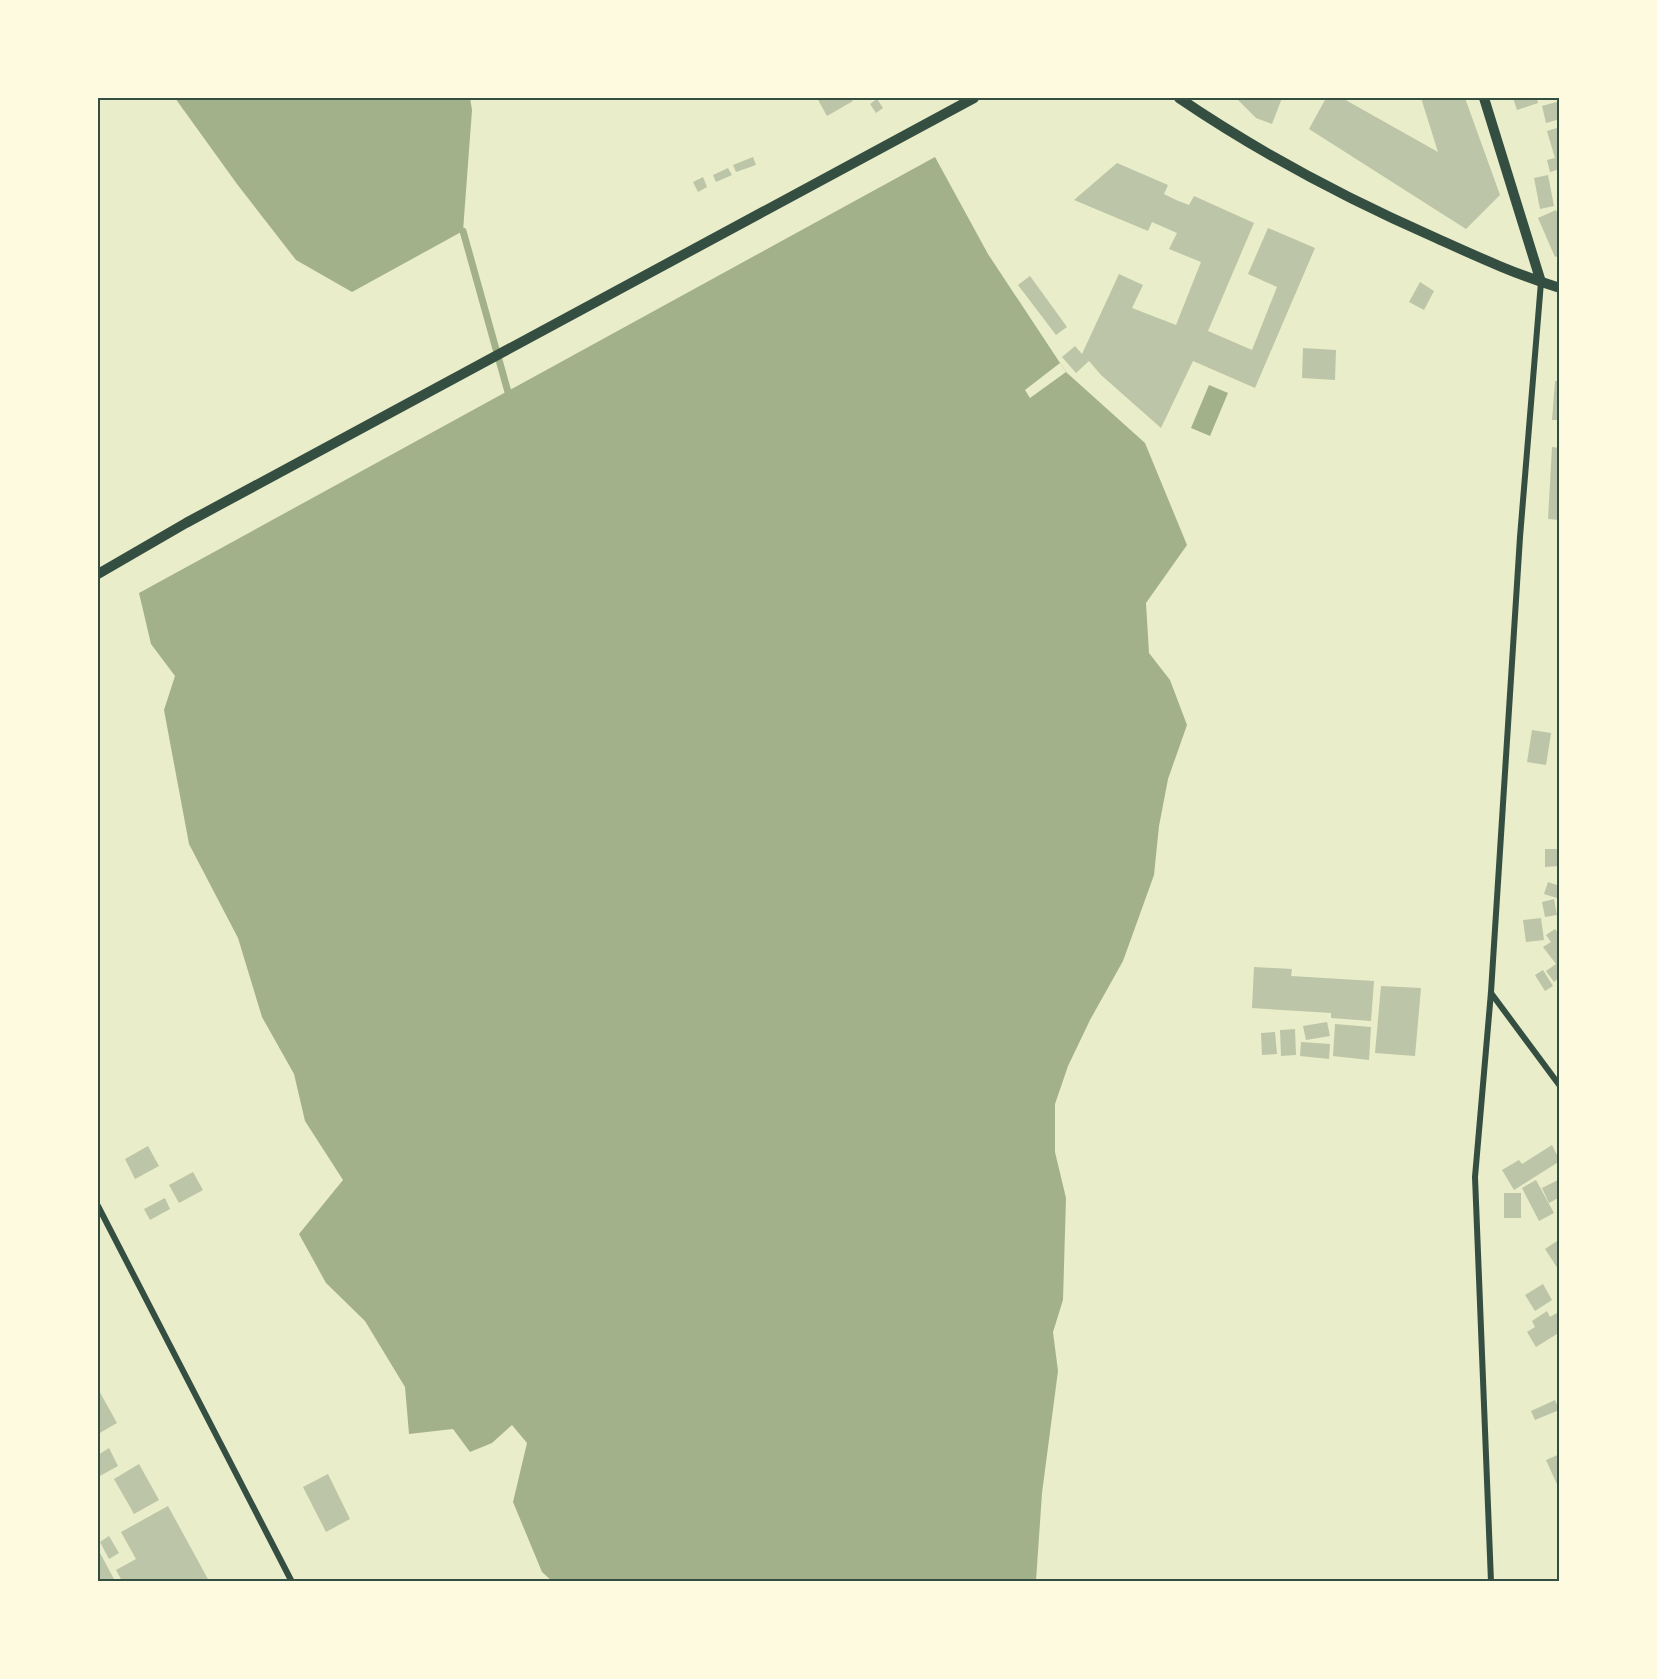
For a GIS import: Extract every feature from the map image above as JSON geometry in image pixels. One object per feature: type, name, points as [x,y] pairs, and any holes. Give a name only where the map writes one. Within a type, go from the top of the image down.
[{"type":"street","points":[[98,574],[186,523],[974,98]]},
{"type":"street","points":[[1179,98],[1278,159],[1381,214],[1479,258],[1560,288]]},
{"type":"street","points":[[1484,98],[1541,282],[1520,537],[1491,992],[1475,1177],[1491,1581]]},
{"type":"street","points":[[1491,992],[1560,1086]]},
{"type":"street","points":[[98,1206],[292,1581]]},
{"type":"shaded area","points":[[175,98],[470,98],[472,110],[463,231],[352,292],[296,260]]},
{"type":"shaded area","points":[[935,157],[988,254],[1066,372],[1145,443],[1187,545],[1146,603],[1149,653],[1170,680],[1187,725],[1168,779],[1159,826],[1154,875],[1123,961],[1090,1020],[1068,1066],[1055,1104],[1055,1152],[1066,1198],[1063,1300],[1053,1332],[1058,1371],[1042,1493],[1036,1581],[552,1581],[542,1572],[513,1502],[527,1443],[512,1425],[492,1443],[470,1452],[453,1429],[409,1434],[405,1387],[365,1321],[326,1283],[299,1234],[343,1180],[305,1121],[294,1074],[262,1017],[238,938],[189,844],[164,710],[175,676],[151,644],[139,593]]},
{"type":"shaded area","points":[[1209,385],[1228,393],[1210,436],[1191,428]]},
{"type":"pier","points":[[1060,363],[1066,372],[1030,398],[1025,390]]},
{"type":"building","points":[[817,98],[851,98],[853,101],[827,116]]},
{"type":"building","points":[[1236,98],[1282,98],[1272,124],[1256,118]]},
{"type":"building","points":[[1326,98],[1342,98],[1438,152],[1421,98],[1465,98],[1500,195],[1466,229],[1309,129]]},
{"type":"building","points":[[1513,98],[1537,98],[1538,103],[1517,110]]},
{"type":"building","points":[[877,99],[883,108],[876,113],[870,104]]},
{"type":"building","points":[[1560,101],[1560,119],[1546,123],[1542,106]]},
{"type":"building","points":[[1560,127],[1560,169],[1550,172],[1547,160],[1555,158],[1547,131]]},
{"type":"building","points":[[753,157],[756,165],[736,172],[733,165]]},
{"type":"building","points":[[1117,163],[1168,185],[1164,194],[1176,200],[1189,205],[1194,196],[1254,223],[1208,331],[1252,350],[1277,287],[1248,274],[1268,228],[1315,248],[1255,388],[1193,361],[1161,428],[1101,375],[1089,361],[1076,373],[1062,357],[1075,346],[1082,354],[1119,274],[1143,285],[1132,308],[1176,325],[1201,262],[1169,249],[1177,233],[1152,222],[1148,231],[1074,200]]},
{"type":"building","points":[[728,168],[732,175],[716,182],[713,175]]},
{"type":"building","points":[[1548,175],[1554,206],[1540,209],[1534,178]]},
{"type":"building","points":[[703,177],[707,187],[698,192],[693,182]]},
{"type":"building","points":[[1556,210],[1560,219],[1560,255],[1555,257],[1538,218]]},
{"type":"building","points":[[1030,276],[1067,327],[1056,335],[1018,285]]},
{"type":"building","points":[[1420,282],[1434,291],[1424,310],[1409,302]]},
{"type":"building","points":[[1303,348],[1336,350],[1335,380],[1302,378]]},
{"type":"building","points":[[1555,381],[1560,381],[1560,420],[1552,420]]},
{"type":"building","points":[[1552,447],[1560,448],[1560,520],[1548,519]]},
{"type":"building","points":[[1532,730],[1551,733],[1546,765],[1527,762]]},
{"type":"building","points":[[1545,849],[1560,849],[1560,866],[1545,867]]},
{"type":"building","points":[[1548,882],[1560,886],[1560,899],[1544,894]]},
{"type":"building","points":[[1554,899],[1557,915],[1545,917],[1542,902]]},
{"type":"building","points":[[1541,918],[1544,940],[1526,942],[1523,920]]},
{"type":"building","points":[[1555,929],[1560,935],[1560,977],[1554,982],[1546,971],[1556,964],[1543,947],[1551,942],[1546,935]]},
{"type":"building","points":[[1254,967],[1292,969],[1291,976],[1374,981],[1371,1021],[1331,1018],[1331,1013],[1252,1008]]},
{"type":"building","points":[[1543,970],[1553,986],[1545,991],[1535,975]]},
{"type":"building","points":[[1381,986],[1421,988],[1415,1056],[1375,1053]]},
{"type":"building","points":[[1327,1022],[1330,1036],[1306,1040],[1303,1026]]},
{"type":"building","points":[[1335,1024],[1371,1027],[1369,1060],[1333,1056]]},
{"type":"building","points":[[1295,1029],[1296,1055],[1281,1056],[1280,1030]]},
{"type":"building","points":[[1275,1032],[1277,1054],[1262,1055],[1261,1033]]},
{"type":"building","points":[[1301,1042],[1330,1044],[1329,1059],[1300,1056]]},
{"type":"building","points":[[1552,1145],[1560,1161],[1514,1190],[1502,1170],[1519,1160],[1522,1164]]},
{"type":"building","points":[[148,1146],[159,1166],[135,1179],[125,1159]]},
{"type":"building","points":[[193,1172],[203,1190],[179,1203],[169,1185]]},
{"type":"building","points":[[1560,1179],[1560,1197],[1549,1203],[1542,1188]]},
{"type":"building","points":[[1536,1180],[1554,1213],[1539,1221],[1522,1188]]},
{"type":"building","points":[[1504,1193],[1521,1193],[1521,1218],[1504,1218]]},
{"type":"building","points":[[165,1198],[170,1209],[150,1220],[144,1209]]},
{"type":"building","points":[[1560,1239],[1560,1272],[1545,1249]]},
{"type":"building","points":[[1543,1284],[1552,1300],[1535,1311],[1525,1295]]},
{"type":"building","points":[[1547,1311],[1550,1317],[1557,1313],[1560,1317],[1560,1332],[1536,1347],[1527,1332],[1535,1327],[1532,1321]]},
{"type":"building","points":[[98,1389],[117,1423],[98,1434]]},
{"type":"building","points":[[1555,1400],[1559,1410],[1535,1420],[1531,1411]]},
{"type":"building","points":[[109,1448],[118,1466],[98,1477],[98,1455]]},
{"type":"building","points":[[1560,1454],[1560,1491],[1546,1460]]},
{"type":"building","points":[[139,1464],[159,1500],[134,1514],[114,1479]]},
{"type":"building","points":[[328,1474],[350,1519],[326,1532],[303,1487]]},
{"type":"building","points":[[168,1506],[209,1581],[122,1581],[116,1570],[136,1559],[121,1532]]},
{"type":"building","points":[[109,1536],[119,1553],[109,1559],[100,1542]]},
{"type":"building","points":[[99,1551],[115,1581],[98,1581]]},
{"type":"waterway","points":[[463,231],[508,392]]}]
